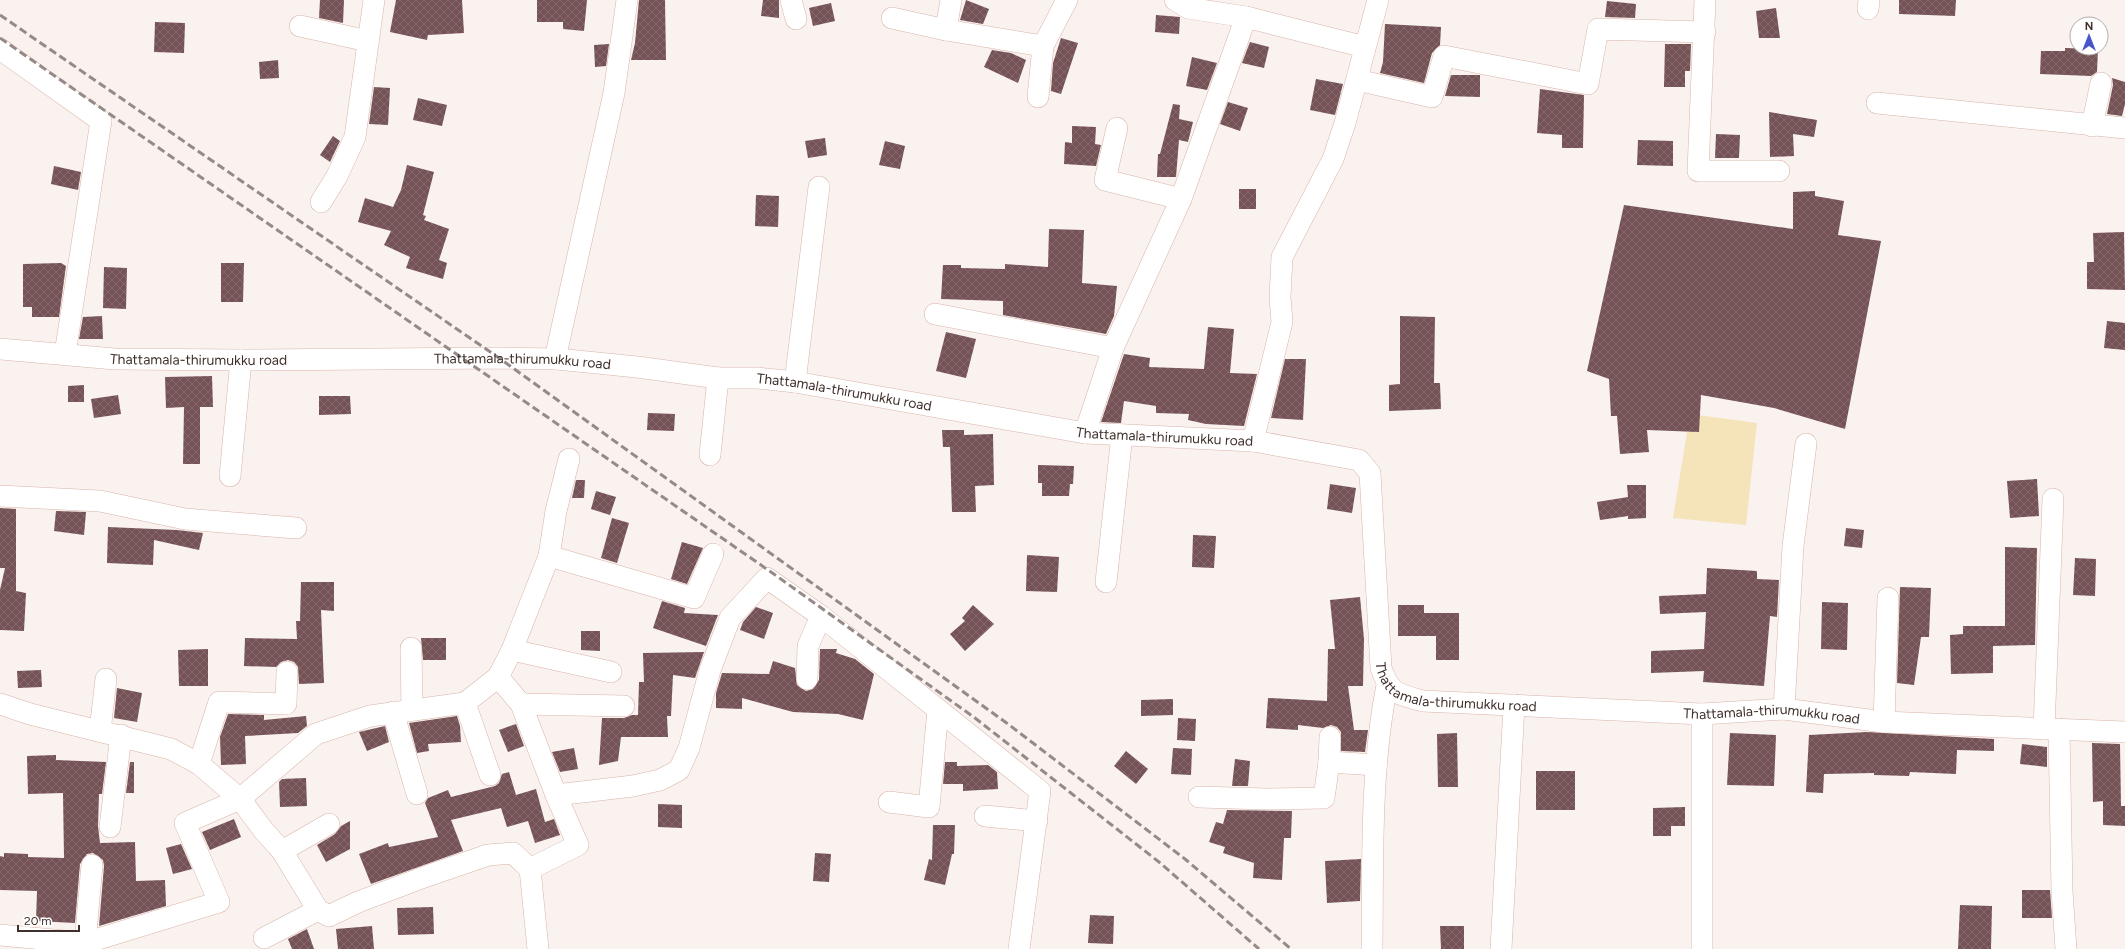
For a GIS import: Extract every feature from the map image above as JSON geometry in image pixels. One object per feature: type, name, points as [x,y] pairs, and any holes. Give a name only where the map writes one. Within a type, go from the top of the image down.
[{"type":"street","points":[[321,202],[337,176],[355,137],[374,0]]},
{"type":"street","points":[[557,359],[557,350],[614,93],[627,0]]},
{"type":"street","points":[[946,30],[951,0]]},
{"type":"street","points":[[1038,97],[1043,46],[1067,0]]},
{"type":"street","points":[[1174,0],[1188,8],[1246,17],[1365,47]]},
{"type":"street","points":[[1253,441],[1282,327],[1280,297],[1282,257],[1333,159],[1345,123],[1378,0]]},
{"type":"street","points":[[1705,0],[1705,32],[1698,171],[1779,171]]},
{"type":"street","points":[[1085,433],[1113,348],[1181,199],[1246,17]]},
{"type":"street","points":[[892,18],[946,30],[1043,46]]},
{"type":"street","points":[[300,26],[368,41]]},
{"type":"street","points":[[1357,80],[1432,97],[1444,56],[1588,84],[1598,29],[1705,32]]},
{"type":"street","points":[[0,48],[102,121],[65,354]]},
{"type":"street","points":[[2092,126],[2101,83]]},
{"type":"street","points":[[1877,103],[2092,126],[2125,128]]},
{"type":"street","points":[[1117,128],[1105,180],[1181,199]]},
{"type":"street","points":[[795,382],[819,187]]},
{"type":"street","points":[[935,314],[1113,348]]},
{"type":"street","name":"Thattamala-thirumukku road","points":[[0,349],[115,359],[557,359],[637,367],[718,378],[757,378],[795,382],[1085,433],[1122,436],[1253,441],[1360,460],[1370,473],[1381,668],[1387,685],[1402,696],[1423,701],[1702,714],[1784,709],[1884,722],[2125,732]]},
{"type":"street","points":[[230,476],[242,360]]},
{"type":"street","points":[[710,455],[718,378]]},
{"type":"street","points":[[1106,582],[1122,436]]},
{"type":"street","points":[[1784,709],[1793,546],[1806,444]]},
{"type":"street","points":[[0,935],[85,943],[219,902],[184,823],[240,798],[316,734],[370,716],[465,702],[498,677],[512,650],[549,556],[556,511],[569,459]]},
{"type":"street","points":[[0,496],[100,502],[184,519],[296,528]]},
{"type":"street","points":[[2054,500],[2051,729],[2066,949]]},
{"type":"street","points":[[549,556],[694,598],[713,554]]},
{"type":"street","points":[[556,795],[633,786],[660,780],[679,770],[689,748],[710,670],[730,618],[767,578],[821,616],[1040,791],[1019,949]]},
{"type":"street","points":[[1884,722],[1888,598]]},
{"type":"street","points":[[806,679],[808,646],[821,616]]},
{"type":"street","points":[[411,648],[402,711],[417,794]]},
{"type":"street","points":[[512,650],[611,672]]},
{"type":"street","points":[[199,764],[219,702],[286,704],[287,672]]},
{"type":"street","points":[[498,677],[521,704],[556,795],[578,845],[530,869]]},
{"type":"street","points":[[100,731],[106,679]]},
{"type":"street","points":[[1372,949],[1376,764],[1381,714],[1387,685]]},
{"type":"street","points":[[465,702],[490,775]]},
{"type":"street","points":[[0,704],[100,731],[121,734],[172,749],[199,764],[240,798],[264,831],[282,851],[318,910],[329,916],[358,902],[488,855],[513,853],[530,869],[538,949]]},
{"type":"street","points":[[521,704],[624,706]]},
{"type":"street","points":[[1501,949],[1514,705]]},
{"type":"street","points":[[889,802],[929,807],[938,710]]},
{"type":"street","points":[[1702,714],[1702,949]]},
{"type":"street","points":[[110,827],[121,734]]},
{"type":"street","points":[[1199,797],[1267,799],[1324,798],[1329,762],[1330,737]]},
{"type":"street","points":[[1329,762],[1376,764]]},
{"type":"street","points":[[985,816],[1037,821]]},
{"type":"street","points":[[282,851],[329,824]]},
{"type":"street","points":[[85,943],[92,865]]},
{"type":"street","points":[[264,938],[318,910]]},
{"type":"shaded area","points":[[1690,414],[1757,423],[1746,525],[1673,518]]},
{"type":"building","points":[[320,0],[344,0],[343,23],[319,18]]},
{"type":"building","points":[[396,0],[462,0],[464,33],[428,35],[427,40],[390,32]]},
{"type":"building","points":[[537,0],[587,0],[584,31],[563,29],[563,22],[537,22]]},
{"type":"building","points":[[639,0],[665,0],[666,60],[631,60],[635,43]]},
{"type":"building","points":[[763,0],[779,0],[779,18],[761,16]]},
{"type":"building","points":[[966,0],[989,9],[983,24],[960,20]]},
{"type":"building","points":[[1899,0],[1956,0],[1955,16],[1899,14]]},
{"type":"building","points":[[1607,1],[1636,4],[1635,18],[1605,17]]},
{"type":"building","points":[[831,3],[835,21],[813,26],[809,8]]},
{"type":"building","points":[[1776,8],[1780,38],[1759,38],[1756,11]]},
{"type":"building","points":[[1156,15],[1180,17],[1179,34],[1155,32]]},
{"type":"building","points":[[155,22],[185,23],[184,53],[154,52]]},
{"type":"building","points":[[1385,24],[1441,27],[1440,45],[1432,53],[1424,83],[1380,73],[1383,62]]},
{"type":"building","points":[[1061,38],[1078,43],[1061,94],[1051,91],[1053,63]]},
{"type":"building","points":[[1250,42],[1269,47],[1264,68],[1242,63]]},
{"type":"building","points":[[609,44],[606,66],[595,67],[594,45]]},
{"type":"building","points":[[1665,44],[1691,44],[1690,71],[1685,71],[1685,87],[1664,87]]},
{"type":"building","points":[[2065,48],[2069,48],[2069,56],[2098,56],[2097,72],[2091,76],[2040,74],[2041,51],[2065,51]]},
{"type":"building","points":[[992,50],[1011,53],[1026,60],[1018,83],[984,67]]},
{"type":"building","points":[[1192,57],[1217,63],[1207,90],[1186,86]]},
{"type":"building","points":[[278,60],[279,78],[260,79],[259,62]]},
{"type":"building","points":[[1451,75],[1480,75],[1480,97],[1445,96]]},
{"type":"building","points":[[2112,78],[2125,82],[2125,104],[2122,116],[2107,114],[2113,85]]},
{"type":"building","points":[[1316,79],[1343,84],[1335,115],[1310,110]]},
{"type":"building","points":[[374,87],[390,88],[388,125],[369,124]]},
{"type":"building","points":[[1540,89],[1584,95],[1583,148],[1562,148],[1562,135],[1537,133]]},
{"type":"building","points":[[418,98],[447,105],[442,126],[413,120]]},
{"type":"building","points":[[1228,102],[1248,108],[1240,131],[1220,124]]},
{"type":"building","points":[[1173,104],[1180,105],[1179,119],[1193,122],[1188,142],[1179,140],[1176,177],[1157,177],[1158,154],[1160,154]]},
{"type":"building","points":[[1769,112],[1817,120],[1814,137],[1793,134],[1794,156],[1770,157]]},
{"type":"building","points":[[1072,126],[1096,127],[1095,144],[1101,145],[1096,166],[1064,164],[1065,142],[1072,143]]},
{"type":"building","points":[[1716,134],[1740,135],[1739,158],[1715,158]]},
{"type":"building","points":[[333,136],[340,141],[330,162],[320,155]]},
{"type":"building","points":[[825,138],[827,155],[808,158],[805,141]]},
{"type":"building","points":[[1638,140],[1673,141],[1673,166],[1637,165]]},
{"type":"building","points":[[885,141],[905,146],[900,169],[879,165]]},
{"type":"building","points":[[407,165],[434,172],[423,215],[426,216],[424,220],[449,229],[439,260],[447,263],[443,279],[406,268],[410,257],[384,245],[391,231],[358,222],[365,198],[393,207],[401,190]]},
{"type":"building","points":[[54,166],[81,172],[78,190],[51,184]]},
{"type":"building","points":[[1239,189],[1256,189],[1256,209],[1239,209]]},
{"type":"building","points":[[1815,191],[1815,196],[1844,201],[1838,235],[1881,241],[1845,429],[1774,408],[1701,395],[1699,432],[1647,430],[1649,452],[1620,454],[1617,416],[1611,416],[1609,379],[1587,371],[1624,205],[1793,229],[1793,192]]},
{"type":"building","points":[[756,195],[779,196],[778,227],[755,226]]},
{"type":"building","points":[[1049,229],[1084,230],[1082,283],[1117,286],[1114,316],[1106,334],[1003,315],[1003,301],[941,299],[943,265],[961,265],[961,268],[1005,269],[1005,264],[1048,267]]},
{"type":"building","points":[[2124,232],[2125,290],[2087,289],[2087,262],[2094,262],[2093,233]]},
{"type":"building","points":[[61,263],[66,266],[59,317],[32,317],[32,307],[23,307],[23,264]]},
{"type":"building","points":[[221,263],[244,263],[243,302],[221,302]]},
{"type":"building","points":[[104,267],[127,268],[126,309],[103,308]]},
{"type":"building","points":[[102,316],[103,339],[79,339],[83,317]]},
{"type":"building","points":[[1400,316],[1435,317],[1434,383],[1440,383],[1441,409],[1389,411],[1389,385],[1400,384]]},
{"type":"building","points":[[2107,321],[2125,323],[2125,350],[2104,348]]},
{"type":"building","points":[[1208,327],[1234,329],[1230,373],[1257,374],[1244,426],[1206,424],[1188,420],[1189,414],[1156,413],[1156,406],[1124,401],[1121,423],[1101,422],[1124,354],[1150,358],[1149,367],[1204,369]]},
{"type":"building","points":[[946,332],[976,339],[966,378],[936,371]]},
{"type":"building","points":[[1285,359],[1306,359],[1303,420],[1271,418]]},
{"type":"building","points":[[212,376],[213,407],[200,407],[200,464],[183,464],[184,407],[166,408],[165,377]]},
{"type":"building","points":[[84,385],[84,402],[68,402],[68,386]]},
{"type":"building","points":[[118,395],[121,414],[94,418],[91,399]]},
{"type":"building","points":[[319,396],[350,396],[351,414],[319,415]]},
{"type":"building","points":[[648,413],[675,414],[674,431],[647,430]]},
{"type":"building","points":[[942,430],[964,430],[964,435],[993,434],[994,485],[975,486],[976,512],[952,512],[950,447],[943,447]]},
{"type":"building","points":[[1038,465],[1074,466],[1073,484],[1070,484],[1069,496],[1042,496],[1042,483],[1038,483]]},
{"type":"building","points":[[2037,479],[2039,516],[2010,518],[2007,481]]},
{"type":"building","points":[[576,480],[585,480],[584,498],[572,498]]},
{"type":"building","points":[[1330,484],[1356,488],[1352,513],[1327,509]]},
{"type":"building","points":[[1627,485],[1646,485],[1646,518],[1628,519],[1628,516],[1600,520],[1597,502],[1628,497]]},
{"type":"building","points":[[596,491],[616,497],[610,515],[591,509]]},
{"type":"building","points":[[0,508],[16,509],[16,591],[26,593],[24,631],[0,630],[0,590],[5,568],[0,568]]},
{"type":"building","points":[[56,511],[86,512],[84,535],[54,531]]},
{"type":"building","points":[[612,518],[629,523],[617,563],[601,558]]},
{"type":"building","points":[[108,527],[177,530],[203,533],[199,550],[154,540],[153,565],[107,563]]},
{"type":"building","points":[[1846,528],[1864,530],[1862,548],[1844,546]]},
{"type":"building","points":[[1193,535],[1216,536],[1214,568],[1192,567]]},
{"type":"building","points":[[682,542],[703,548],[687,584],[671,579]]},
{"type":"building","points":[[2005,547],[2037,548],[2035,645],[1993,646],[1993,673],[1951,674],[1950,635],[1963,634],[1963,626],[2005,626]]},
{"type":"building","points":[[1027,555],[1059,557],[1057,592],[1026,591]]},
{"type":"building","points":[[2075,558],[2096,559],[2095,596],[2073,595]]},
{"type":"building","points":[[1707,568],[1757,571],[1757,579],[1779,580],[1777,617],[1770,616],[1764,686],[1703,682],[1704,671],[1651,673],[1651,651],[1704,649],[1706,612],[1660,614],[1659,596],[1706,594]]},
{"type":"building","points":[[301,582],[334,582],[334,611],[321,610],[324,683],[299,684],[298,667],[294,662],[288,660],[281,662],[276,667],[244,666],[245,638],[297,639],[296,621],[300,621]]},
{"type":"building","points":[[1900,587],[1931,588],[1929,637],[1921,637],[1914,685],[1897,683]]},
{"type":"building","points":[[1360,597],[1364,639],[1363,686],[1348,686],[1354,730],[1368,730],[1365,752],[1341,751],[1341,732],[1337,727],[1331,725],[1323,728],[1298,725],[1298,730],[1266,728],[1268,698],[1327,701],[1328,649],[1335,649],[1330,600]]},
{"type":"building","points":[[662,601],[685,608],[684,613],[718,615],[706,646],[653,628]]},
{"type":"building","points":[[1822,602],[1848,603],[1847,650],[1821,649]]},
{"type":"building","points":[[973,605],[994,624],[965,651],[950,634],[965,621],[962,618]]},
{"type":"building","points":[[1398,605],[1424,605],[1424,613],[1459,613],[1459,660],[1436,660],[1436,636],[1398,636]]},
{"type":"building","points":[[756,607],[773,613],[764,639],[740,630],[743,622]]},
{"type":"building","points":[[581,631],[600,631],[600,651],[581,650]]},
{"type":"building","points":[[421,638],[446,638],[446,660],[423,660]]},
{"type":"building","points":[[208,649],[208,686],[179,686],[178,650]]},
{"type":"building","points":[[820,649],[837,649],[836,653],[855,659],[874,674],[863,720],[838,714],[793,712],[742,698],[742,709],[716,708],[716,693],[722,673],[769,674],[773,661],[795,668],[797,685],[806,691],[813,689],[819,680]]},
{"type":"building","points":[[704,652],[695,678],[673,675],[671,716],[667,716],[668,737],[621,737],[618,761],[599,765],[602,718],[624,718],[632,715],[638,715],[639,682],[644,682],[643,653]]},
{"type":"building","points":[[41,670],[42,687],[18,688],[17,671]]},
{"type":"building","points":[[117,688],[142,693],[137,722],[114,718]]},
{"type":"building","points":[[1173,699],[1173,715],[1141,716],[1141,700]]},
{"type":"building","points":[[228,714],[264,715],[264,720],[306,716],[307,726],[298,733],[245,736],[246,764],[221,765],[220,737]]},
{"type":"building","points":[[457,716],[460,726],[461,742],[428,744],[429,751],[417,753],[409,723]]},
{"type":"building","points":[[1178,718],[1196,719],[1195,741],[1177,740]]},
{"type":"building","points":[[516,724],[524,746],[508,752],[499,730]]},
{"type":"building","points":[[385,726],[389,742],[367,751],[359,732]]},
{"type":"building","points":[[1867,732],[1994,739],[1994,751],[1957,750],[1956,774],[1910,772],[1909,776],[1874,775],[1874,773],[1824,774],[1823,793],[1806,792],[1809,735]]},
{"type":"building","points":[[1457,733],[1458,787],[1438,787],[1437,734]]},
{"type":"building","points":[[1730,733],[1776,735],[1774,786],[1727,785]]},
{"type":"building","points":[[2092,743],[2120,744],[2121,806],[2125,806],[2125,826],[2103,825],[2103,801],[2093,802]]},
{"type":"building","points":[[2022,744],[2047,747],[2047,767],[2020,764]]},
{"type":"building","points":[[574,748],[578,769],[560,772],[552,752]]},
{"type":"building","points":[[1173,748],[1192,749],[1191,775],[1171,774]]},
{"type":"building","points":[[1126,751],[1148,769],[1136,784],[1114,766]]},
{"type":"building","points":[[56,755],[56,760],[106,762],[102,794],[99,794],[98,826],[100,843],[135,842],[136,881],[165,880],[166,906],[99,926],[104,866],[103,860],[93,853],[87,854],[80,864],[75,923],[36,921],[37,891],[0,890],[0,856],[4,857],[4,853],[28,854],[28,857],[64,858],[63,793],[28,794],[27,756]]},
{"type":"building","points":[[1235,759],[1250,761],[1248,786],[1232,786]]},
{"type":"building","points":[[130,762],[134,762],[134,793],[126,793]]},
{"type":"building","points":[[945,762],[957,762],[957,766],[988,765],[997,772],[998,789],[963,791],[963,784],[943,784]]},
{"type":"building","points":[[1536,771],[1575,771],[1575,810],[1536,810]]},
{"type":"building","points":[[509,772],[516,795],[536,789],[545,822],[554,819],[560,835],[535,843],[528,821],[507,827],[501,808],[451,820],[463,851],[371,884],[359,854],[388,843],[389,847],[438,837],[425,803],[428,798],[448,790],[451,797],[495,786],[499,783],[502,774]]},
{"type":"building","points":[[306,778],[307,806],[280,807],[279,782],[282,779]]},
{"type":"building","points":[[658,804],[682,805],[682,828],[658,827]]},
{"type":"building","points":[[1685,807],[1685,826],[1671,826],[1671,836],[1653,836],[1653,808]]},
{"type":"building","points":[[1227,810],[1292,811],[1291,838],[1284,838],[1282,880],[1253,878],[1254,863],[1223,853],[1225,847],[1209,842],[1216,822],[1223,824]]},
{"type":"building","points":[[234,819],[241,837],[210,850],[202,832]]},
{"type":"building","points":[[350,821],[350,849],[326,862],[317,845],[335,834],[341,826]]},
{"type":"building","points":[[933,825],[955,825],[954,854],[952,854],[945,885],[924,880],[929,859],[932,860]]},
{"type":"building","points":[[181,844],[192,869],[173,874],[166,848]]},
{"type":"building","points":[[815,853],[831,854],[829,882],[813,881]]},
{"type":"building","points":[[1361,859],[1360,901],[1327,903],[1325,861]]},
{"type":"building","points":[[2022,890],[2050,890],[2052,918],[2022,918]]},
{"type":"building","points":[[1960,905],[1992,906],[1991,949],[1958,949]]},
{"type":"building","points":[[433,907],[434,934],[398,935],[397,908]]},
{"type":"building","points":[[1090,915],[1114,916],[1113,944],[1088,943]]},
{"type":"building","points":[[372,926],[374,949],[338,949],[336,929]]},
{"type":"building","points":[[1440,926],[1464,926],[1464,949],[1441,949]]},
{"type":"building","points":[[307,929],[314,949],[292,949],[288,939]]},
{"type":"railway","points":[[0,15],[499,358],[1008,724],[1185,859],[1291,949]]},
{"type":"railway","points":[[0,38],[771,572],[975,718],[1159,862],[1259,949]]}]
